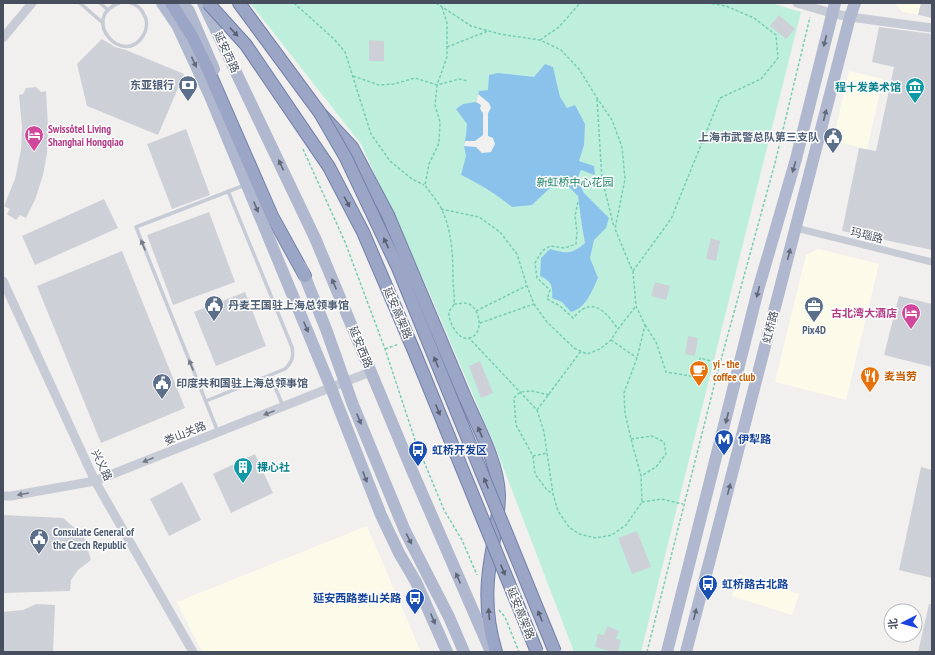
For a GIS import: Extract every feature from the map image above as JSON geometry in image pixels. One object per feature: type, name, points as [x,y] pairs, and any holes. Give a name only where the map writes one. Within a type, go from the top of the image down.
[{"type":"highway","points":[[171,3],[192,36],[272,216],[305,276]]},
{"type":"highway","name":"延安高架路","points":[[208,3],[246,45],[329,167],[363,232],[414,351],[537,652]]},
{"type":"highway","name":"延安高架路","points":[[239,3],[320,113],[346,158],[398,268],[555,652]]},
{"type":"highway","points":[[320,113],[352,147],[388,215],[490,456],[498,482],[499,496],[487,597],[489,620],[496,652]]},
{"type":"main road","points":[[162,3],[177,25],[210,96],[331,388],[381,515],[422,596],[447,652]]},
{"type":"main road","name":"延安西路","points":[[182,3],[192,18],[305,276],[345,383],[405,531],[449,617],[464,652]]},
{"type":"main road","name":"延安西路","points":[[203,3],[315,238],[410,468],[491,652]]},
{"type":"main road","name":"虹桥路","points":[[686,652],[850,17],[855,3]]},
{"type":"main road","name":"虹桥路","points":[[667,652],[758,290],[796,158],[833,8]]},
{"type":"street","points":[[3,38],[32,3]]},
{"type":"street","points":[[797,3],[812,8],[833,8],[850,17],[932,28]]},
{"type":"street","name":"玛瑙路","points":[[796,228],[932,262]]},
{"type":"street","name":"兴义路","points":[[3,282],[95,481],[193,652]]},
{"type":"street","name":"娄山关路","points":[[3,496],[11,496],[95,481],[370,372]]},
{"type":"lane","points":[[80,3],[103,23]]},
{"type":"lane","points":[[100,3],[108,10]]},
{"type":"lane","points":[[119,3],[108,10],[104,16],[103,23],[106,36],[117,45],[124,46],[137,42],[146,31],[145,16],[141,9],[130,3]]},
{"type":"lane","points":[[218,433],[136,227],[247,184]]},
{"type":"lane","points":[[206,401],[285,369],[293,356],[292,347],[228,191]]},
{"type":"lane","points":[[270,375],[284,407]]},
{"type":"path","points":[[294,3],[334,39],[345,52],[371,134],[390,161],[412,179],[424,185],[442,209],[449,231],[453,260],[454,304],[449,312],[452,326],[457,334],[464,338],[469,338],[477,333],[480,324],[476,311],[470,304],[454,304]]},
{"type":"path","points":[[436,3],[471,26],[500,34],[540,40],[561,50],[579,69],[612,120],[622,148],[625,179],[615,229]]},
{"type":"path","points":[[540,40],[559,27],[580,3]]},
{"type":"path","points":[[633,272],[671,219],[720,98],[761,79],[778,58],[776,36],[754,18],[726,6],[709,3]]},
{"type":"path","points":[[424,185],[429,164],[439,143],[440,122],[435,105],[437,85],[447,57],[447,23],[442,7]]},
{"type":"path","points":[[647,652],[720,363],[775,163],[812,8]]},
{"type":"path","points":[[447,48],[488,31]]},
{"type":"path","points":[[353,76],[379,85],[394,84],[415,78],[437,85],[459,79],[468,81]]},
{"type":"path","points":[[597,98],[602,179],[615,229],[633,272],[636,306],[645,326],[656,342],[666,372],[697,377],[700,358],[720,363]]},
{"type":"path","points":[[301,145],[345,242],[385,349],[416,440],[444,510],[462,540],[478,576]]},
{"type":"path","points":[[578,202],[575,216],[577,232],[576,244],[565,248],[550,246],[542,251],[535,263],[537,278],[550,290],[547,299],[560,306],[573,318],[583,309],[590,306],[599,309],[609,316],[618,329]]},
{"type":"path","points":[[442,209],[479,217],[500,232],[517,254],[534,304],[547,322],[574,348],[587,354],[600,349],[610,340],[636,306]]},
{"type":"path","points":[[476,311],[527,286]]},
{"type":"path","points":[[480,324],[534,304]]},
{"type":"path","points":[[469,338],[537,410],[544,432],[553,494],[558,511],[569,527],[579,534],[596,538],[612,535],[626,525],[642,502],[641,476],[625,413],[624,394],[637,358],[645,326]]},
{"type":"path","points":[[610,340],[637,358]]},
{"type":"path","points":[[537,410],[581,351]]},
{"type":"path","points":[[548,395],[532,391],[520,392],[514,398],[516,425],[533,456],[535,474],[547,490],[553,494]]},
{"type":"path","points":[[631,439],[652,436],[664,442],[666,454],[656,466],[641,476]]},
{"type":"path","points":[[533,456],[547,453]]},
{"type":"path","points":[[642,502],[662,499],[684,504]]},
{"type":"path","points":[[487,597],[505,617],[519,652]]},
{"type":"shaded area","points":[[895,3],[932,3],[932,17],[902,12]]},
{"type":"shaded area","points":[[849,71],[883,79],[867,149],[833,141]]},
{"type":"shaded area","points":[[818,249],[879,264],[846,400],[775,382],[806,255]]},
{"type":"shaded area","points":[[367,526],[421,652],[202,652],[177,602]]},
{"type":"shaded area","points":[[739,575],[799,594],[792,615],[732,596]]},
{"type":"green space","name":"新虹桥中心花园","points":[[250,3],[771,3],[801,12],[641,652],[574,652],[497,451],[430,294],[361,144]]},
{"type":"water","points":[[545,64],[553,67],[560,97],[567,108],[575,105],[585,124],[584,145],[579,161],[594,166],[595,175],[581,170],[577,179],[584,193],[609,218],[606,228],[594,240],[590,258],[598,278],[585,303],[581,307],[571,312],[562,302],[552,298],[552,287],[547,280],[540,276],[541,258],[550,249],[561,252],[569,252],[577,249],[585,243],[578,196],[568,186],[551,187],[532,205],[512,207],[488,190],[461,175],[466,156],[464,146],[467,124],[456,109],[463,104],[476,102],[479,91],[488,90],[489,75],[498,73],[534,77]]},
{"type":"pier","points":[[478,94],[489,103],[491,108],[488,113],[488,136],[493,138],[495,144],[491,152],[482,153],[476,147],[464,146],[465,141],[475,141],[483,135],[483,113],[480,109],[481,105],[476,102]]},
{"type":"building","points":[[921,3],[932,3],[932,18],[918,15]]},
{"type":"building","points":[[779,15],[795,29],[786,39],[770,26]]},
{"type":"building","points":[[879,27],[932,34],[932,250],[842,231],[859,148],[876,151],[894,67],[872,62]]},
{"type":"building","points":[[102,39],[115,47],[126,50],[184,74],[158,135],[87,106],[77,64]]},
{"type":"building","points":[[369,40],[384,41],[384,61],[369,61]]},
{"type":"building","name":"Swissôtel Living Shanghai Hongqiao","points":[[36,87],[41,92],[46,91],[48,127],[47,154],[43,175],[35,200],[26,218],[20,215],[16,220],[7,214],[10,209],[4,206],[15,179],[21,150],[22,127],[19,95],[23,94],[26,88]]},
{"type":"building","points":[[186,129],[210,195],[172,209],[147,144]]},
{"type":"building","points":[[104,199],[118,228],[35,265],[22,236]]},
{"type":"building","points":[[209,212],[235,282],[173,305],[147,235]]},
{"type":"building","points":[[711,238],[720,241],[716,261],[706,259]]},
{"type":"building","points":[[122,251],[185,408],[101,443],[37,286]]},
{"type":"building","points":[[655,282],[670,286],[666,300],[651,296]]},
{"type":"building","points":[[245,292],[266,346],[216,366],[194,312]]},
{"type":"building","name":"古北湾大酒店","points":[[899,296],[932,304],[932,367],[884,355]]},
{"type":"building","points":[[688,336],[698,338],[695,356],[685,354]]},
{"type":"building","points":[[480,361],[493,393],[481,398],[469,366]]},
{"type":"building","name":"裸心社","points":[[255,454],[273,493],[231,513],[213,474]]},
{"type":"building","points":[[921,467],[932,470],[932,578],[899,570]]},
{"type":"building","points":[[182,482],[201,520],[169,536],[150,499]]},
{"type":"building","points":[[3,515],[63,518],[84,536],[91,560],[78,570],[71,580],[70,591],[3,593]]},
{"type":"building","points":[[637,531],[651,567],[632,574],[618,538]]},
{"type":"building","points":[[36,604],[55,605],[53,652],[3,652],[3,612],[23,610]]},
{"type":"building","points":[[929,604],[932,604],[932,652],[918,652],[920,643],[923,643],[923,630]]},
{"type":"building","points":[[607,626],[619,631],[616,639],[621,640],[618,652],[595,647],[598,634],[604,635]]},
{"type":"place","name":"东亚银行","points":[[188,102]]},
{"type":"place","name":"程十发美术馆","points":[[915,104]]},
{"type":"place","name":"Swissôtel Living Shanghai Hongqiao","points":[[34,152]]},
{"type":"place","name":"上海市武警总队第三支队","points":[[833,154]]},
{"type":"place","name":"丹麦王国驻上海总领事馆","points":[[214,322]]},
{"type":"place","name":"Pix4D","points":[[814,323]]},
{"type":"place","name":"古北湾大酒店","points":[[911,330]]},
{"type":"place","name":"yi - the coffee club","points":[[699,387]]},
{"type":"place","name":"麦当劳","points":[[870,393]]},
{"type":"place","name":"印度共和国驻上海总领事馆","points":[[162,400]]},
{"type":"place","name":"伊犁路","points":[[724,456]]},
{"type":"place","name":"虹桥开发区","points":[[418,467]]},
{"type":"place","name":"裸心社","points":[[243,484]]},
{"type":"place","name":"Consulate General of the Czech Republic","points":[[39,555]]},
{"type":"place","name":"虹桥路古北路","points":[[708,601]]},
{"type":"place","name":"延安西路娄山关路","points":[[415,615]]}]
